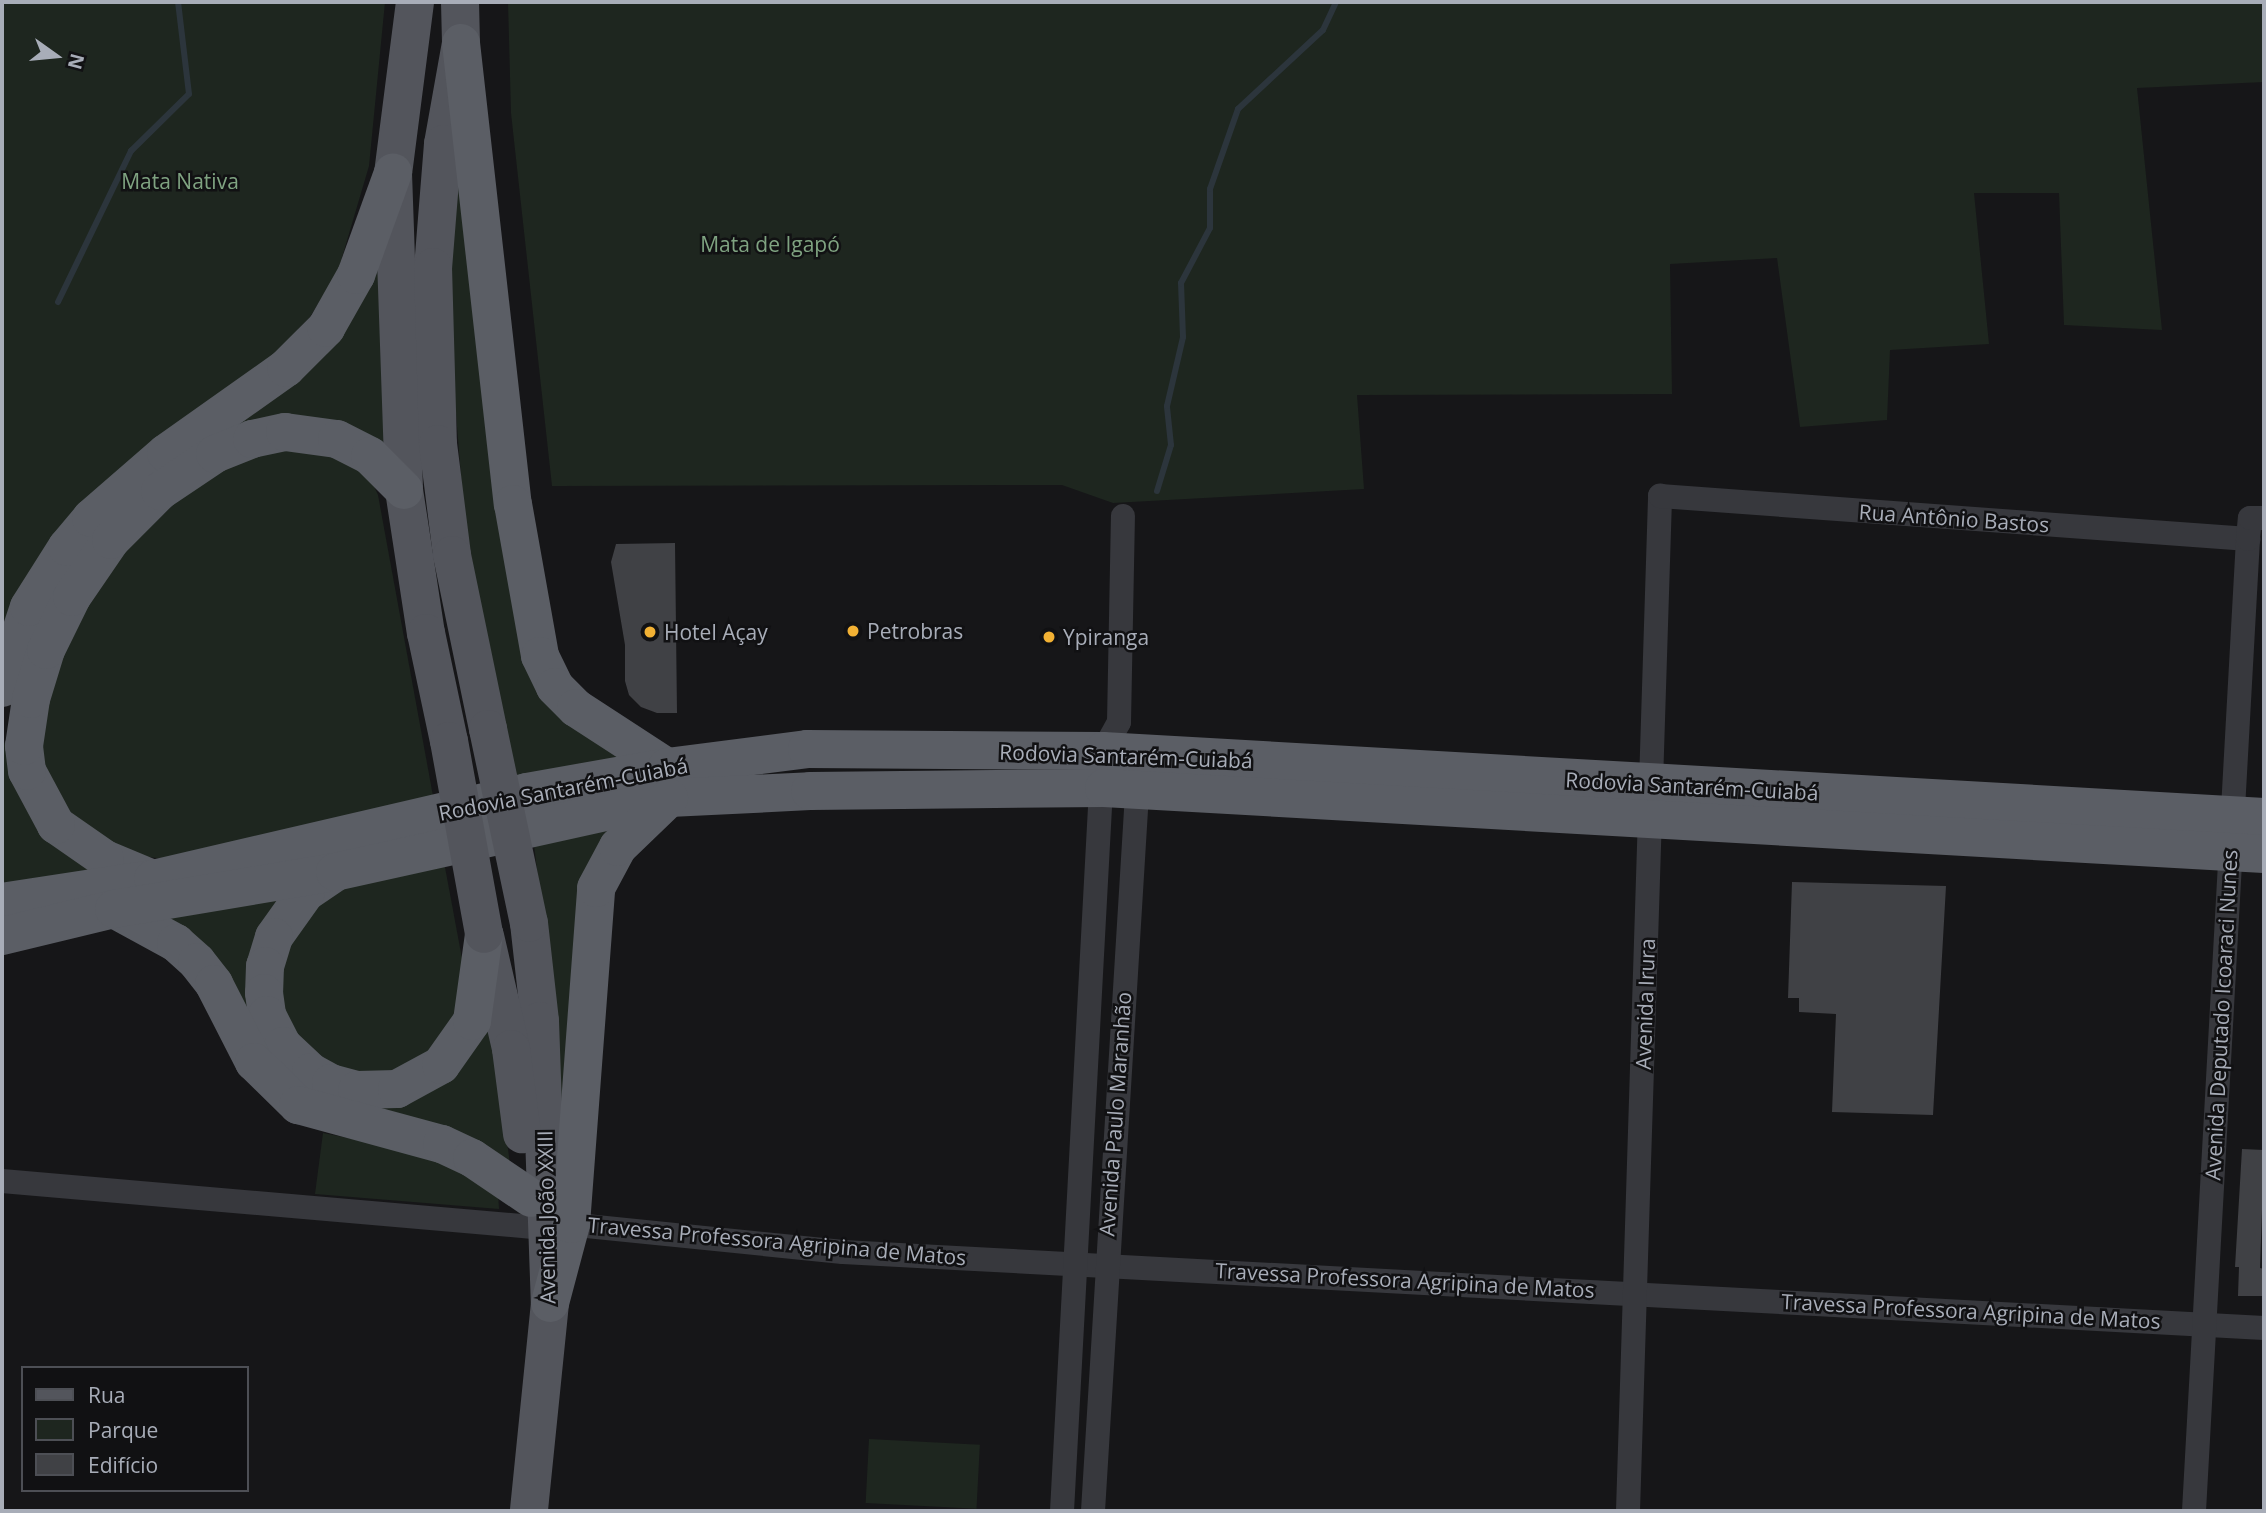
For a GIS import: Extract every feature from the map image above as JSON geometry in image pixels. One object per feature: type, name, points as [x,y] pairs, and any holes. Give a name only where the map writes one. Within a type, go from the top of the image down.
[{"type":"highway","points":[[461,43],[513,504],[540,656],[555,687],[576,708],[668,783],[618,847],[596,888],[545,1218],[550,1303]]},
{"type":"highway","points":[[2,688],[29,607],[67,547],[91,519],[166,453],[286,368],[326,328],[356,275],[393,173]]},
{"type":"highway","points":[[153,879],[105,859],[56,825],[27,771],[24,746],[31,699],[46,650],[72,597],[111,540],[160,491],[215,454],[252,439],[285,432],[337,439],[370,457],[404,490]]},
{"type":"highway","name":"Rodovia Santarém-Cuiabá","points":[[2,936],[114,909],[335,872],[668,783],[807,750],[1120,742],[1653,784],[2248,816]]},
{"type":"highway","name":"Rodovia Santarém-Cuiabá","points":[[2,902],[153,879],[527,792],[668,783],[810,791],[1121,790],[1650,823],[2247,853]]},
{"type":"highway","points":[[335,872],[306,892],[274,937],[265,966],[264,993],[268,1015],[283,1046],[311,1072],[331,1083],[357,1090],[397,1088],[441,1065],[472,1021],[484,934]]},
{"type":"highway","points":[[114,909],[176,943],[197,962],[218,991],[254,1062],[298,1105],[323,1115],[412,1133],[442,1144],[472,1158],[545,1218]]},
{"type":"main road","points":[[415,2],[393,173],[404,490],[426,633],[449,741],[484,934],[511,1049],[545,1218],[535,1421]]},
{"type":"main road","name":"Avenida João XXIII","points":[[460,2],[461,43],[443,144],[433,267],[438,444],[452,555],[529,923],[540,1021],[545,1218]]},
{"type":"main road","name":"Avenida João XXIII","points":[[529,1511],[535,1421],[550,1303]]},
{"type":"street","name":"Rua Antônio Bastos","points":[[1660,496],[2254,525]]},
{"type":"street","name":"Avenida Irura","points":[[1628,1511],[1660,496]]},
{"type":"street","name":"Avenida Paulo Maranhão","points":[[1093,1511],[1106,1266],[1121,790],[1123,516]]},
{"type":"street","name":"Avenida Deputado Icoaraci Nunes","points":[[2194,1511],[2204,1325],[2247,853],[2254,525]]},
{"type":"street","name":"Avenida Paulo Maranhão","points":[[1062,1511],[1077,1264],[1121,790],[1120,742]]},
{"type":"street","name":"Travessa Professora Agripina de Matos","points":[[2,1181],[545,1218],[843,1252],[1636,1291],[2264,1328]]},
{"type":"green space","name":"Mata Nativa","points":[[2,2],[385,2],[369,166],[338,271],[310,317],[259,370],[12,601],[2,627]]},
{"type":"green space","name":"Mata de Igapó","points":[[508,2],[2264,2],[2264,82],[2137,88],[2162,330],[2064,325],[2059,193],[1974,193],[1989,344],[1890,350],[1887,420],[1800,427],[1777,258],[1670,264],[1672,394],[1357,395],[1364,489],[1113,503],[1062,485],[552,486],[511,113]]},
{"type":"green space","points":[[461,43],[540,656],[648,755],[511,782],[464,514],[450,338],[446,157]]},
{"type":"green space","points":[[383,237],[388,456],[221,435]]},
{"type":"green space","points":[[282,444],[341,454],[371,480],[378,495],[433,796],[168,859],[147,857],[82,832],[41,765],[46,697],[75,627],[126,550],[194,485],[220,467]]},
{"type":"green space","points":[[12,725],[109,875],[2,896],[2,749]]},
{"type":"green space","points":[[637,818],[612,841],[563,1208],[556,1025],[534,845]]},
{"type":"green space","points":[[444,862],[464,969],[454,1036],[402,1074],[341,1073],[285,1024],[277,959],[295,928],[338,887]]},
{"type":"green space","points":[[284,894],[252,964],[250,986],[254,1020],[281,1061],[321,1092],[372,1103],[410,1096],[458,1071],[474,1050],[488,1001],[510,1164],[443,1129],[339,1103],[298,1085],[276,1064],[225,977],[184,934],[155,919]]},
{"type":"green space","points":[[323,1133],[408,1150],[470,1171],[498,1192],[499,1209],[315,1194]]},
{"type":"green space","points":[[869,1439],[980,1445],[976,1509],[866,1503]]},
{"type":"building","name":"Hotel Açay","points":[[675,543],[677,713],[657,713],[641,707],[629,695],[625,681],[625,645],[611,562],[616,544]]},
{"type":"building","points":[[1792,882],[1946,886],[1933,1115],[1832,1112],[1836,1014],[1799,1012],[1799,998],[1788,998]]},
{"type":"building","points":[[2242,1149],[2264,1150],[2260,1268],[2264,1269],[2264,1296],[2238,1296],[2239,1267],[2235,1267]]},
{"type":"waterway","points":[[58,302],[131,151],[189,94],[178,2]]},
{"type":"waterway","points":[[1157,491],[1171,445],[1167,406],[1183,337],[1181,283],[1210,228],[1210,189],[1238,109],[1323,30],[1336,2]]},
{"type":"place","name":"Petrobras","points":[[853,631]]},
{"type":"place","name":"Hotel Açay","points":[[650,632]]},
{"type":"place","name":"Ypiranga","points":[[1049,637]]}]
